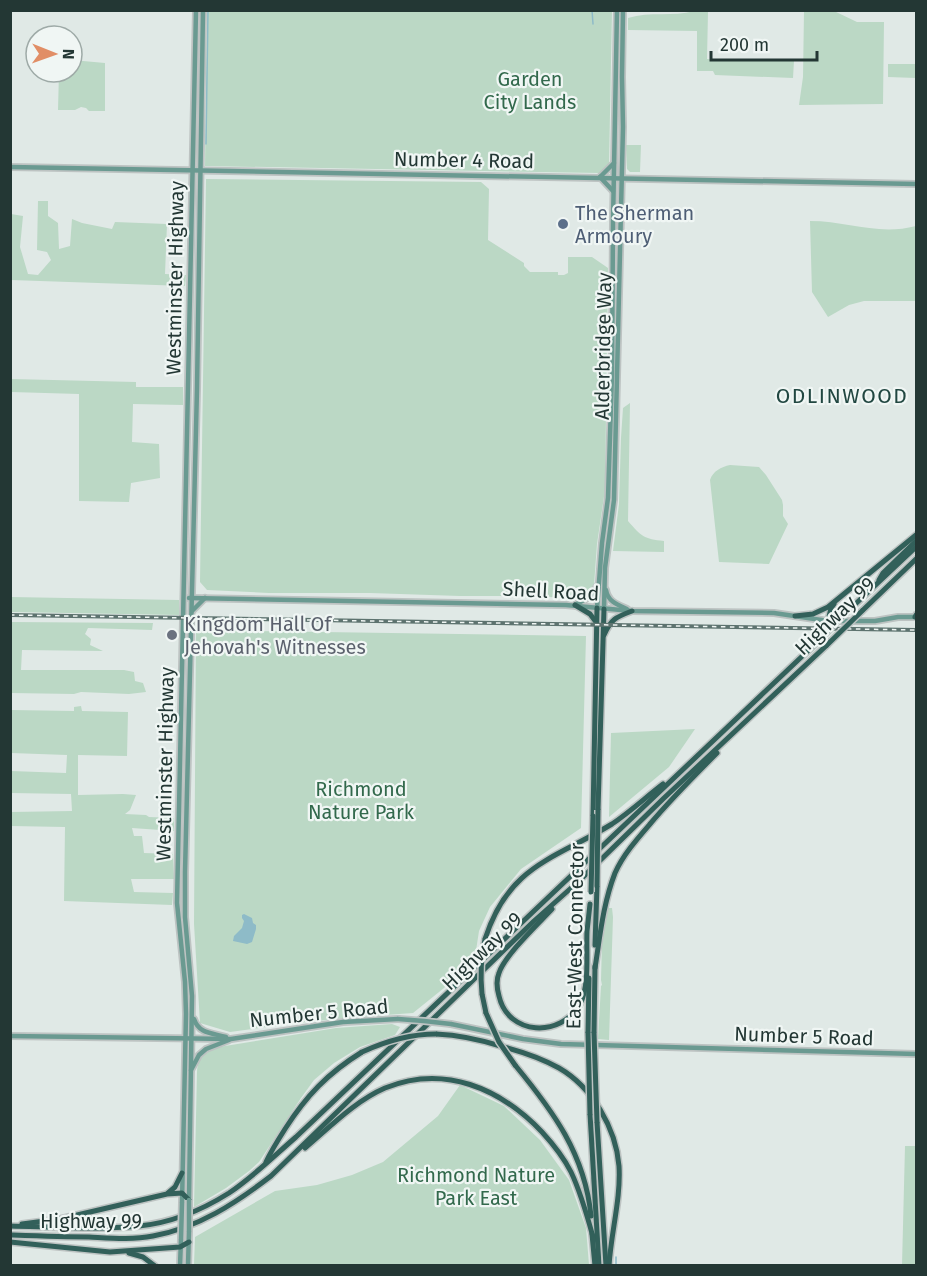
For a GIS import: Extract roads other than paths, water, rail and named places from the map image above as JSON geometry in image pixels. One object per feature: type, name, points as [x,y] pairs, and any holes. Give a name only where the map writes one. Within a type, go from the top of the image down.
[{"type":"highway","points":[[828,621],[831,608],[844,595],[916,535]]},
{"type":"highway","points":[[875,587],[884,573],[916,541]]},
{"type":"highway","name":"Highway 99","points":[[11,1226],[105,1228],[161,1222],[210,1204],[249,1179],[722,734],[916,547]]},
{"type":"highway","name":"Highway 99","points":[[10,1235],[129,1239],[153,1236],[182,1228],[217,1213],[239,1200],[271,1176],[534,921],[579,881],[916,559]]},
{"type":"highway","points":[[795,616],[820,611],[844,595]]},
{"type":"highway","points":[[575,605],[590,614],[596,624]]},
{"type":"highway","name":"East-West Connector","points":[[599,1266],[590,1114],[590,904],[596,624],[601,608]]},
{"type":"highway","name":"East-West Connector","points":[[601,608],[603,636],[595,968],[591,1033],[607,1266]]},
{"type":"highway","points":[[603,636],[614,619],[632,611]]},
{"type":"highway","points":[[595,968],[605,904],[616,871],[626,854],[667,804],[770,698]]},
{"type":"highway","points":[[595,1266],[587,1191],[570,1143],[546,1104],[499,1042],[486,1013],[480,979],[485,939],[496,911],[519,879],[546,859],[625,815],[722,734]]},
{"type":"highway","points":[[579,881],[515,949],[499,973],[497,986],[503,1008],[518,1023],[537,1028],[558,1024],[568,1018],[581,1002],[584,992],[590,904]]},
{"type":"highway","points":[[266,1164],[270,1152],[291,1119],[314,1089],[345,1062],[362,1052],[386,1041],[407,1036],[436,1034],[491,1043],[542,1059],[561,1070],[583,1088],[607,1121],[619,1167],[618,1198],[607,1266]]},
{"type":"highway","points":[[271,1176],[357,1104],[384,1088],[412,1080],[432,1078],[452,1080],[479,1087],[496,1095],[517,1109],[551,1141],[570,1170],[581,1196],[593,1237]]},
{"type":"highway","points":[[167,1194],[175,1187],[182,1173]]},
{"type":"highway","points":[[11,1226],[60,1219],[167,1194],[182,1193],[189,1200]]},
{"type":"highway","points":[[10,1242],[92,1251],[125,1251],[180,1247],[189,1239]]},
{"type":"highway","points":[[125,1251],[143,1257],[155,1266]]},
{"type":"main road","name":"Westminster Highway","points":[[188,1266],[191,1070],[177,903],[196,10]]},
{"type":"main road","name":"Westminster Highway","points":[[180,1266],[182,1173],[192,1014],[185,917],[203,10]]},
{"type":"main road","name":"Alderbridge Way","points":[[601,608],[602,543],[608,498],[617,10]]},
{"type":"main road","name":"Alderbridge Way","points":[[602,584],[614,500],[622,178],[623,10]]},
{"type":"main road","points":[[614,163],[600,177],[614,191]]},
{"type":"main road","name":"Number 4 Road","points":[[10,167],[916,184]]},
{"type":"main road","points":[[612,326],[615,344],[614,393],[617,398]]},
{"type":"main road","points":[[188,389],[196,389]]},
{"type":"main road","points":[[575,605],[591,596],[602,584],[610,600],[632,611]]},
{"type":"main road","name":"Shell Road","points":[[183,598],[575,605],[632,611],[763,613],[828,621],[875,621],[916,617]]},
{"type":"main road","points":[[192,611],[205,598]]},
{"type":"main road","points":[[192,1014],[201,1030],[231,1039]]},
{"type":"main road","name":"Number 5 Road","points":[[10,1036],[231,1039],[343,1022],[398,1019],[451,1024],[523,1039],[561,1044],[916,1054]]},
{"type":"main road","points":[[191,1070],[199,1055],[206,1049],[231,1039]]},
{"type":"water","points":[[242,915],[252,918],[256,925],[252,942],[247,944],[233,941],[234,936],[242,928],[244,921]]},
{"type":"waterway","points":[[206,144],[208,10]]},
{"type":"waterway","points":[[592,10],[593,24]]},
{"type":"waterway","points":[[616,1257],[616,1266]]},
{"type":"railway","points":[[10,615],[916,630]]},
{"type":"place","name":"The Sherman Armoury","points":[[563,224]]},
{"type":"place","name":"Kingdom Hall Of Jehovah's Witnesses","points":[[172,635]]},
{"type":"district","name":"ODLINWOOD","points":[[842,396]]},
{"type":"park label","name":"Garden City Lands","points":[[530,90]]},
{"type":"park label","name":"Richmond Nature Park","points":[[361,800]]},
{"type":"park label","name":"Richmond Nature Park East","points":[[476,1186]]}]
